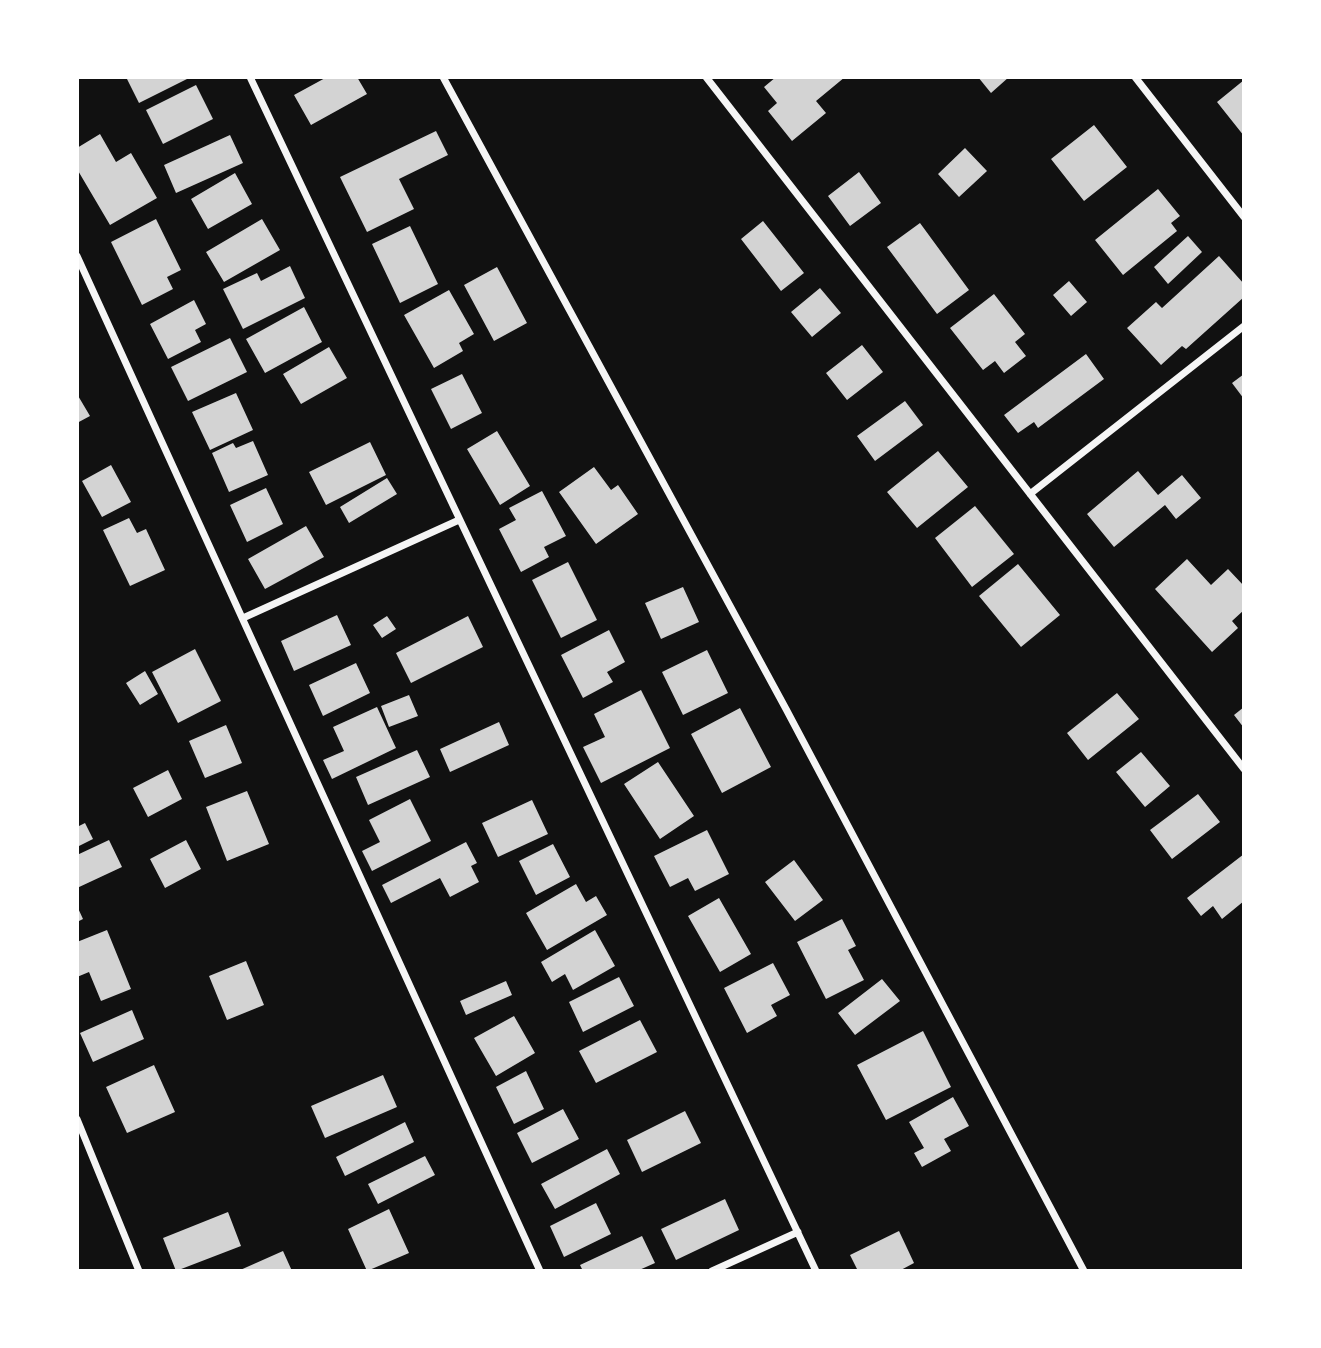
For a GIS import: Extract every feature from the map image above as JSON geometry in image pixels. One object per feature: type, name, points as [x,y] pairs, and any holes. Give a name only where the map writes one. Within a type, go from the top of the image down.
[{"type":"street","points":[[250,77],[816,1271]]},
{"type":"street","points":[[443,77],[779,697],[1084,1271]]},
{"type":"street","points":[[706,77],[1244,769]]},
{"type":"street","points":[[1135,77],[1244,218]]},
{"type":"street","points":[[77,256],[540,1271]]},
{"type":"street","points":[[1030,494],[1244,326]]},
{"type":"street","points":[[243,618],[459,520]]},
{"type":"street","points":[[77,1119],[139,1271]]},
{"type":"street","points":[[712,1271],[798,1232]]},
{"type":"building","points":[[126,77],[191,77],[139,103]]},
{"type":"building","points":[[327,77],[357,77],[367,94],[311,125],[294,95]]},
{"type":"building","points":[[776,77],[845,77],[816,101],[826,113],[792,141],[768,111],[777,103],[764,87]]},
{"type":"building","points":[[978,77],[1009,77],[991,93]]},
{"type":"building","points":[[1244,80],[1244,136],[1217,102]]},
{"type":"building","points":[[196,85],[213,119],[163,144],[146,110]]},
{"type":"building","points":[[1094,125],[1127,167],[1084,201],[1051,159]]},
{"type":"building","points":[[436,131],[448,155],[399,179],[414,209],[367,232],[340,177]]},
{"type":"building","points":[[100,134],[116,162],[131,153],[157,198],[110,225],[77,169],[77,148]]},
{"type":"building","points":[[230,135],[243,163],[176,193],[164,165]]},
{"type":"building","points":[[965,148],[987,171],[959,197],[938,174]]},
{"type":"building","points":[[859,172],[881,203],[850,226],[828,196]]},
{"type":"building","points":[[235,173],[252,204],[208,229],[191,199]]},
{"type":"building","points":[[1158,189],[1180,216],[1171,223],[1177,231],[1123,275],[1095,240]]},
{"type":"building","points":[[156,219],[181,270],[167,277],[173,289],[142,305],[111,242]]},
{"type":"building","points":[[262,219],[280,250],[224,282],[206,252]]},
{"type":"building","points":[[763,221],[804,273],[781,291],[741,239]]},
{"type":"building","points":[[920,223],[969,290],[937,314],[887,247]]},
{"type":"building","points":[[410,226],[438,284],[400,303],[372,244]]},
{"type":"building","points":[[1188,236],[1202,252],[1168,284],[1154,267]]},
{"type":"building","points":[[1219,256],[1244,284],[1244,297],[1186,349],[1182,346],[1161,365],[1127,328],[1156,302],[1162,308]]},
{"type":"building","points":[[290,266],[305,298],[243,329],[223,289],[257,273],[261,281]]},
{"type":"building","points":[[497,267],[527,323],[494,341],[464,285]]},
{"type":"building","points":[[1069,281],[1087,302],[1071,316],[1053,295]]},
{"type":"building","points":[[820,288],[841,313],[812,337],[791,312]]},
{"type":"building","points":[[449,290],[474,334],[459,343],[463,351],[434,368],[404,315]]},
{"type":"building","points":[[994,294],[1025,334],[1015,342],[1026,356],[1004,373],[995,361],[983,370],[950,328]]},
{"type":"building","points":[[194,300],[206,324],[195,330],[201,342],[168,359],[150,324]]},
{"type":"building","points":[[304,307],[322,342],[265,373],[246,339]]},
{"type":"building","points":[[230,338],[247,372],[188,401],[171,367]]},
{"type":"building","points":[[862,345],[883,372],[847,400],[826,373]]},
{"type":"building","points":[[329,347],[347,378],[301,404],[283,374]]},
{"type":"building","points":[[1086,354],[1104,379],[1038,428],[1034,422],[1018,433],[1004,415]]},
{"type":"building","points":[[462,374],[482,413],[451,429],[431,389]]},
{"type":"building","points":[[1244,374],[1244,399],[1232,383]]},
{"type":"building","points":[[236,393],[253,430],[210,450],[192,412]]},
{"type":"building","points":[[77,394],[90,416],[77,423]]},
{"type":"building","points":[[905,401],[923,425],[875,461],[857,436]]},
{"type":"building","points":[[497,431],[530,486],[500,505],[467,449]]},
{"type":"building","points":[[253,441],[268,475],[229,492],[212,453],[233,443],[236,448]]},
{"type":"building","points":[[370,442],[386,475],[326,505],[309,472]]},
{"type":"building","points":[[938,451],[968,487],[917,528],[887,492]]},
{"type":"building","points":[[111,465],[131,502],[102,517],[82,481]]},
{"type":"building","points":[[594,467],[611,490],[618,485],[638,514],[596,544],[559,492]]},
{"type":"building","points":[[1138,471],[1158,495],[1182,475],[1201,498],[1176,519],[1165,505],[1114,547],[1087,514]]},
{"type":"building","points":[[387,478],[397,494],[349,523],[340,507]]},
{"type":"building","points":[[266,488],[283,524],[247,542],[230,505]]},
{"type":"building","points":[[542,491],[566,536],[544,547],[549,557],[521,572],[499,529],[516,520],[509,508]]},
{"type":"building","points":[[975,506],[1014,554],[972,587],[935,538]]},
{"type":"building","points":[[129,518],[137,533],[146,529],[165,570],[130,586],[103,530]]},
{"type":"building","points":[[306,526],[324,557],[265,589],[248,559]]},
{"type":"building","points":[[1187,559],[1211,585],[1228,569],[1244,586],[1244,610],[1232,621],[1238,628],[1212,652],[1155,589]]},
{"type":"building","points":[[568,562],[597,620],[561,638],[532,580]]},
{"type":"building","points":[[1018,564],[1060,615],[1021,647],[979,596]]},
{"type":"building","points":[[683,587],[699,622],[661,639],[645,603]]},
{"type":"building","points":[[337,615],[351,645],[294,671],[281,641]]},
{"type":"building","points":[[387,616],[396,629],[382,638],[373,625]]},
{"type":"building","points":[[468,616],[483,647],[411,683],[396,653]]},
{"type":"building","points":[[609,630],[625,662],[607,672],[613,682],[583,698],[561,655]]},
{"type":"building","points":[[195,649],[221,701],[178,723],[152,672]]},
{"type":"building","points":[[707,650],[728,693],[683,715],[662,672]]},
{"type":"building","points":[[356,663],[370,693],[323,716],[309,685]]},
{"type":"building","points":[[145,671],[158,694],[140,705],[126,683]]},
{"type":"building","points":[[641,690],[670,748],[601,783],[583,747],[605,737],[594,714]]},
{"type":"building","points":[[1117,693],[1139,719],[1088,760],[1067,733]]},
{"type":"building","points":[[409,695],[418,716],[389,727],[381,706]]},
{"type":"building","points":[[377,707],[396,748],[332,779],[323,760],[344,751],[333,727]]},
{"type":"building","points":[[1244,707],[1244,728],[1234,715]]},
{"type":"building","points":[[740,708],[771,767],[722,793],[691,734]]},
{"type":"building","points":[[499,722],[509,745],[450,772],[440,749]]},
{"type":"building","points":[[226,725],[242,763],[205,778],[189,741]]},
{"type":"building","points":[[417,750],[430,777],[368,805],[356,777]]},
{"type":"building","points":[[1141,752],[1170,786],[1145,807],[1116,772]]},
{"type":"building","points":[[658,762],[694,816],[660,839],[624,784]]},
{"type":"building","points":[[168,770],[182,799],[148,817],[133,788]]},
{"type":"building","points":[[247,791],[269,844],[227,861],[206,807]]},
{"type":"building","points":[[1198,794],[1220,822],[1172,859],[1150,830]]},
{"type":"building","points":[[410,799],[431,841],[372,871],[362,851],[380,842],[369,820]]},
{"type":"building","points":[[532,800],[548,834],[498,857],[482,823]]},
{"type":"building","points":[[85,823],[93,839],[77,847],[77,827]]},
{"type":"building","points":[[707,830],[729,874],[695,891],[688,878],[670,887],[654,856]]},
{"type":"building","points":[[109,840],[122,867],[77,888],[77,855]]},
{"type":"building","points":[[186,840],[201,869],[165,888],[150,859]]},
{"type":"building","points":[[466,842],[477,863],[471,866],[479,882],[450,897],[440,878],[391,903],[382,885]]},
{"type":"building","points":[[553,844],[570,877],[536,895],[519,861]]},
{"type":"building","points":[[1244,854],[1244,901],[1222,919],[1213,906],[1201,916],[1187,898]]},
{"type":"building","points":[[794,860],[823,900],[795,921],[765,882]]},
{"type":"building","points":[[576,884],[586,902],[596,896],[607,915],[547,950],[526,913]]},
{"type":"building","points":[[719,898],[751,954],[720,972],[688,916]]},
{"type":"building","points":[[77,906],[83,919],[77,922]]},
{"type":"building","points":[[842,919],[856,946],[848,950],[864,980],[826,999],[797,942]]},
{"type":"building","points":[[107,930],[131,989],[101,1001],[89,972],[77,977],[77,942]]},
{"type":"building","points":[[595,930],[615,966],[573,990],[565,974],[552,982],[541,962]]},
{"type":"building","points":[[246,961],[264,1005],[227,1020],[209,976]]},
{"type":"building","points":[[773,963],[790,995],[771,1005],[777,1016],[747,1033],[724,988]]},
{"type":"building","points":[[619,977],[634,1006],[583,1032],[569,1002]]},
{"type":"building","points":[[882,979],[900,1001],[855,1035],[838,1013]]},
{"type":"building","points":[[506,981],[512,995],[466,1015],[460,1001]]},
{"type":"building","points":[[132,1010],[144,1039],[93,1062],[80,1033]]},
{"type":"building","points":[[514,1016],[535,1053],[496,1076],[474,1038]]},
{"type":"building","points":[[640,1020],[657,1052],[596,1083],[579,1051]]},
{"type":"building","points":[[923,1031],[951,1087],[886,1120],[857,1065]]},
{"type":"building","points":[[154,1065],[175,1112],[127,1133],[106,1087]]},
{"type":"building","points":[[526,1071],[544,1109],[514,1124],[496,1087]]},
{"type":"building","points":[[383,1075],[397,1107],[325,1138],[311,1106]]},
{"type":"building","points":[[953,1097],[969,1126],[944,1139],[951,1151],[922,1167],[914,1153],[924,1148],[909,1122]]},
{"type":"building","points":[[563,1109],[579,1139],[532,1163],[517,1133]]},
{"type":"building","points":[[685,1111],[701,1143],[642,1172],[627,1140]]},
{"type":"building","points":[[405,1122],[414,1142],[345,1176],[336,1157]]},
{"type":"building","points":[[607,1149],[620,1174],[555,1209],[541,1184]]},
{"type":"building","points":[[425,1156],[435,1175],[378,1204],[368,1184]]},
{"type":"building","points":[[725,1199],[739,1230],[676,1260],[661,1229]]},
{"type":"building","points":[[596,1203],[611,1234],[564,1257],[550,1226]]},
{"type":"building","points":[[389,1209],[409,1253],[367,1271],[348,1229]]},
{"type":"building","points":[[228,1212],[241,1246],[176,1271],[163,1238]]},
{"type":"building","points":[[899,1231],[914,1263],[899,1271],[858,1271],[850,1255]]},
{"type":"building","points":[[642,1236],[655,1263],[637,1271],[583,1271],[580,1265]]},
{"type":"building","points":[[283,1251],[292,1271],[238,1271]]}]
